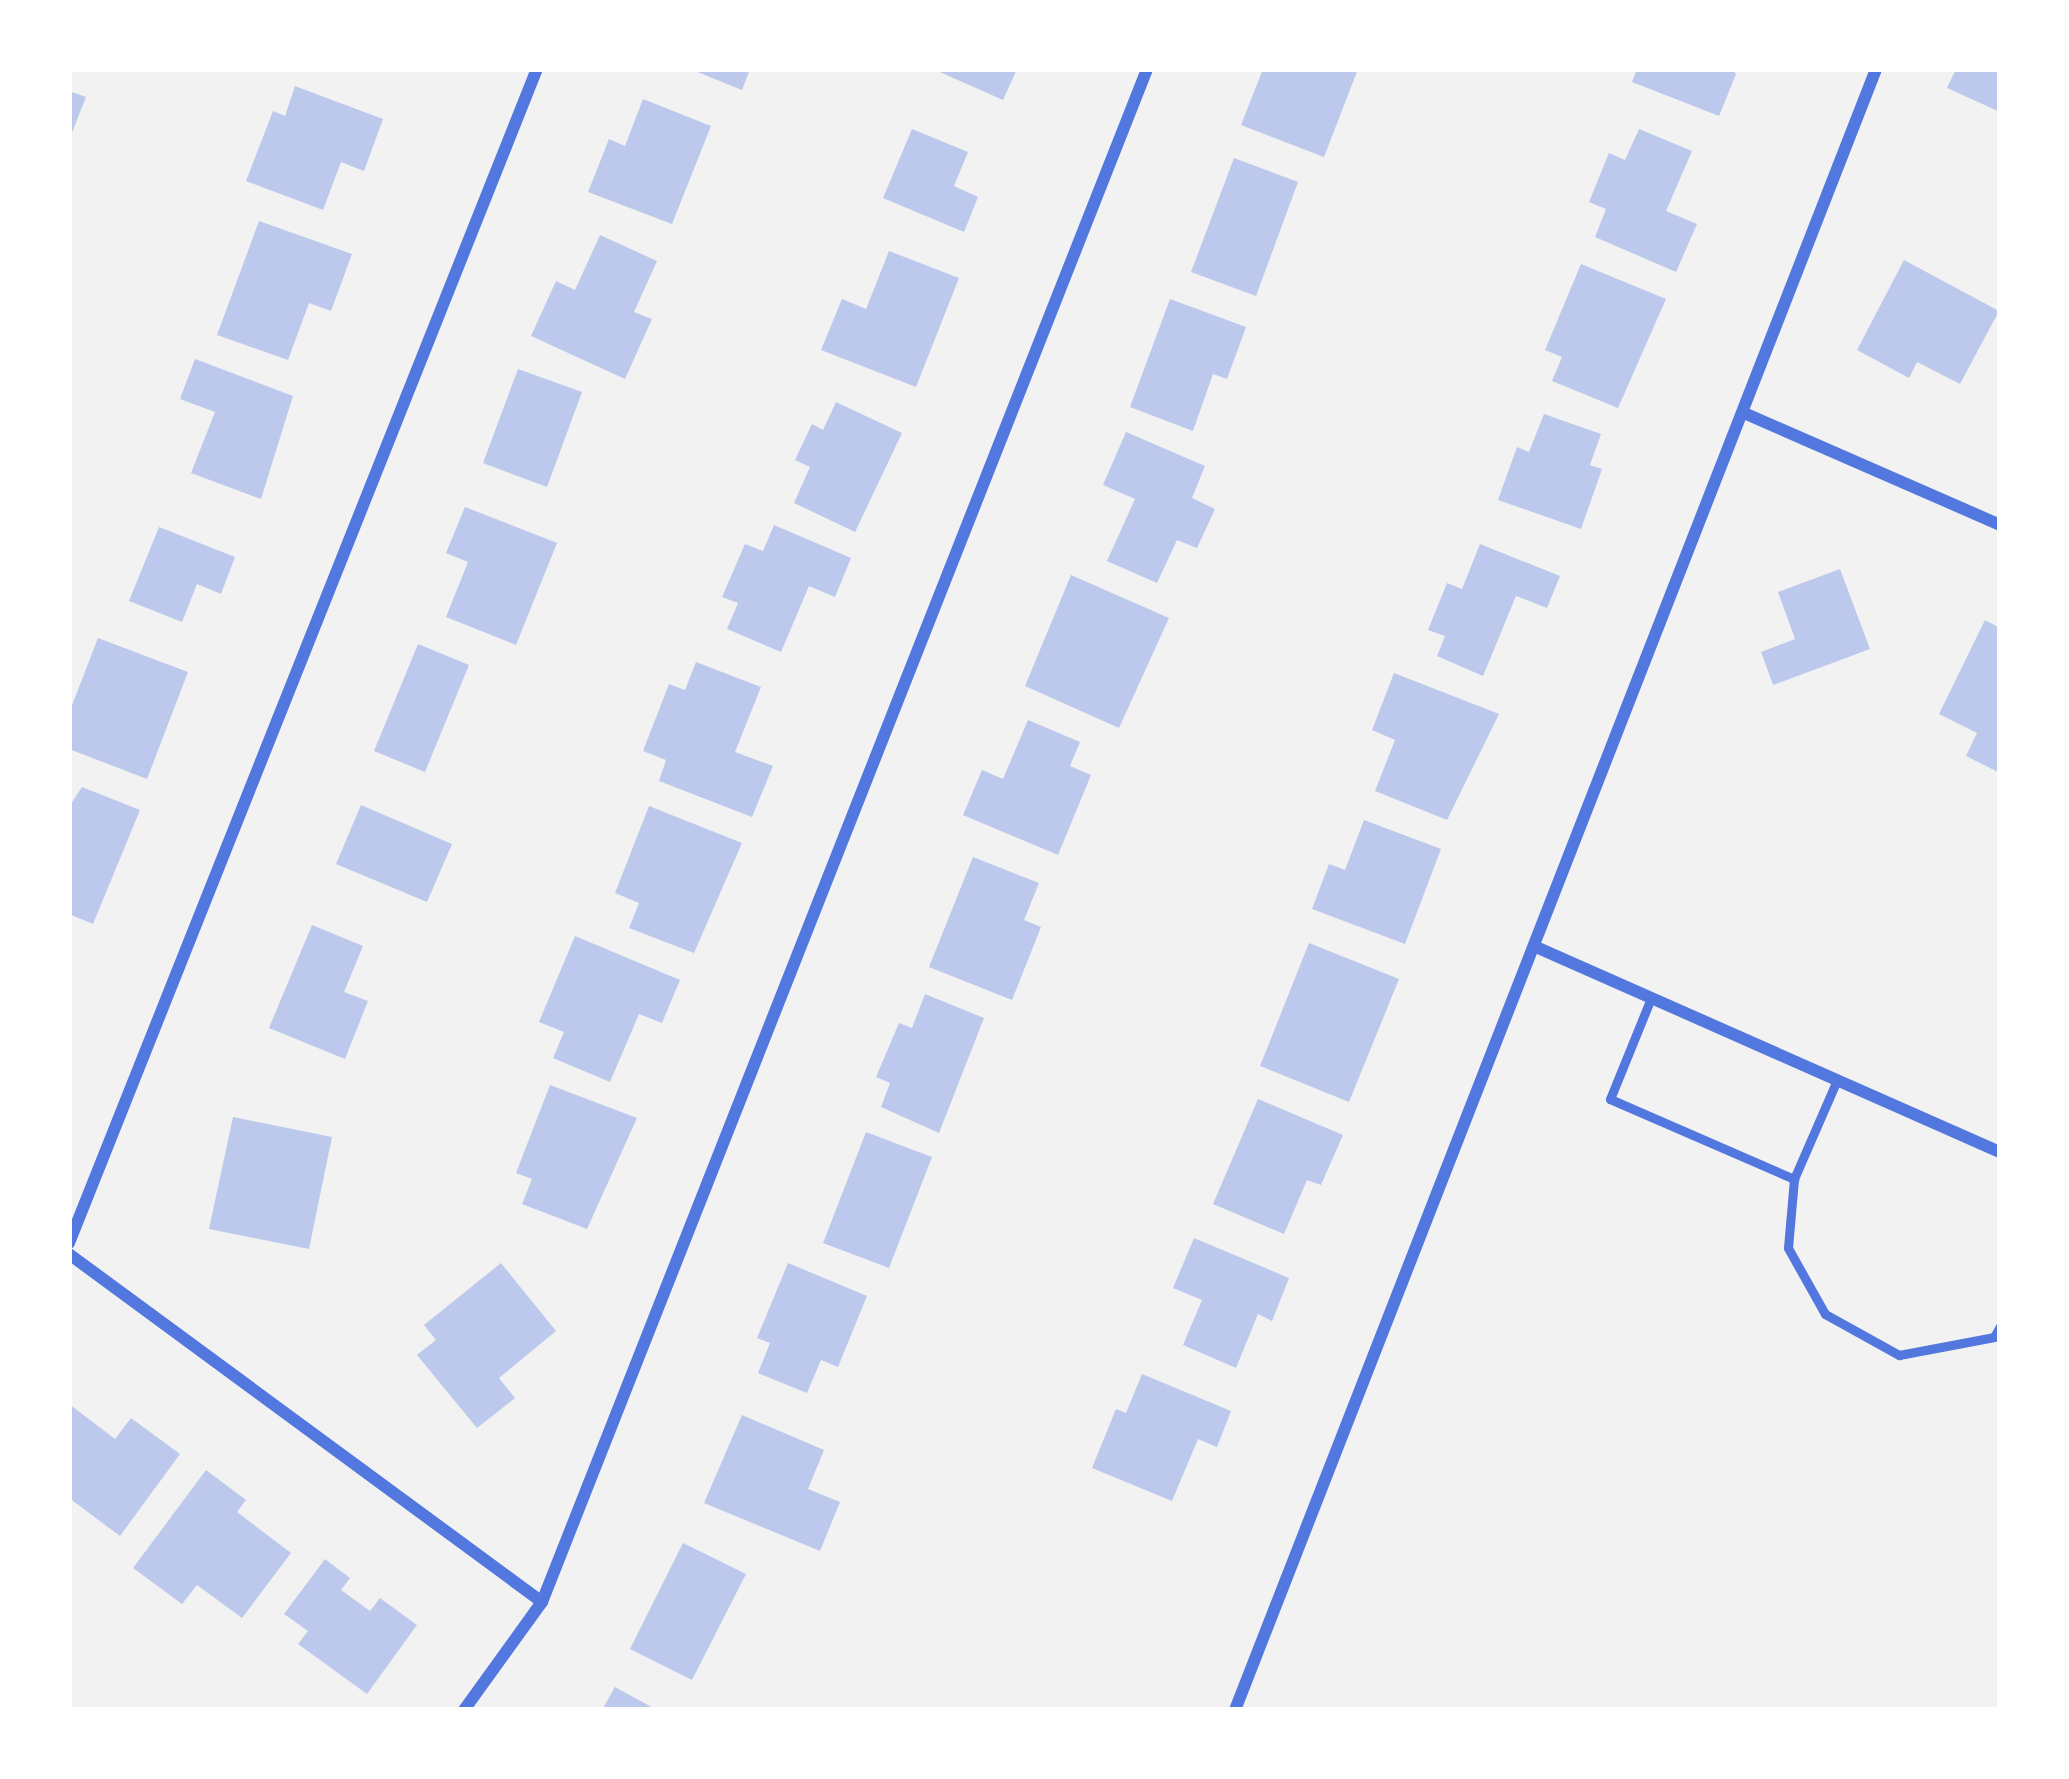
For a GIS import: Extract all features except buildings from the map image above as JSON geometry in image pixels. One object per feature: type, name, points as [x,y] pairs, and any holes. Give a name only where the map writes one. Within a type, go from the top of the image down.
[{"type":"street","points":[[69,1243],[537,69]]},
{"type":"street","points":[[464,1710],[542,1602],[1147,69]]},
{"type":"street","points":[[1235,1710],[1876,69]]},
{"type":"street","points":[[1744,412],[2000,524]]},
{"type":"street","points":[[1536,947],[2000,1152]]},
{"type":"street","points":[[69,1254],[542,1602]]},
{"type":"lane","points":[[1651,998],[1610,1100],[1793,1179]]},
{"type":"lane","points":[[1837,1080],[1793,1179],[1788,1248],[1825,1314],[1899,1355],[1994,1337],[2000,1326]]}]
